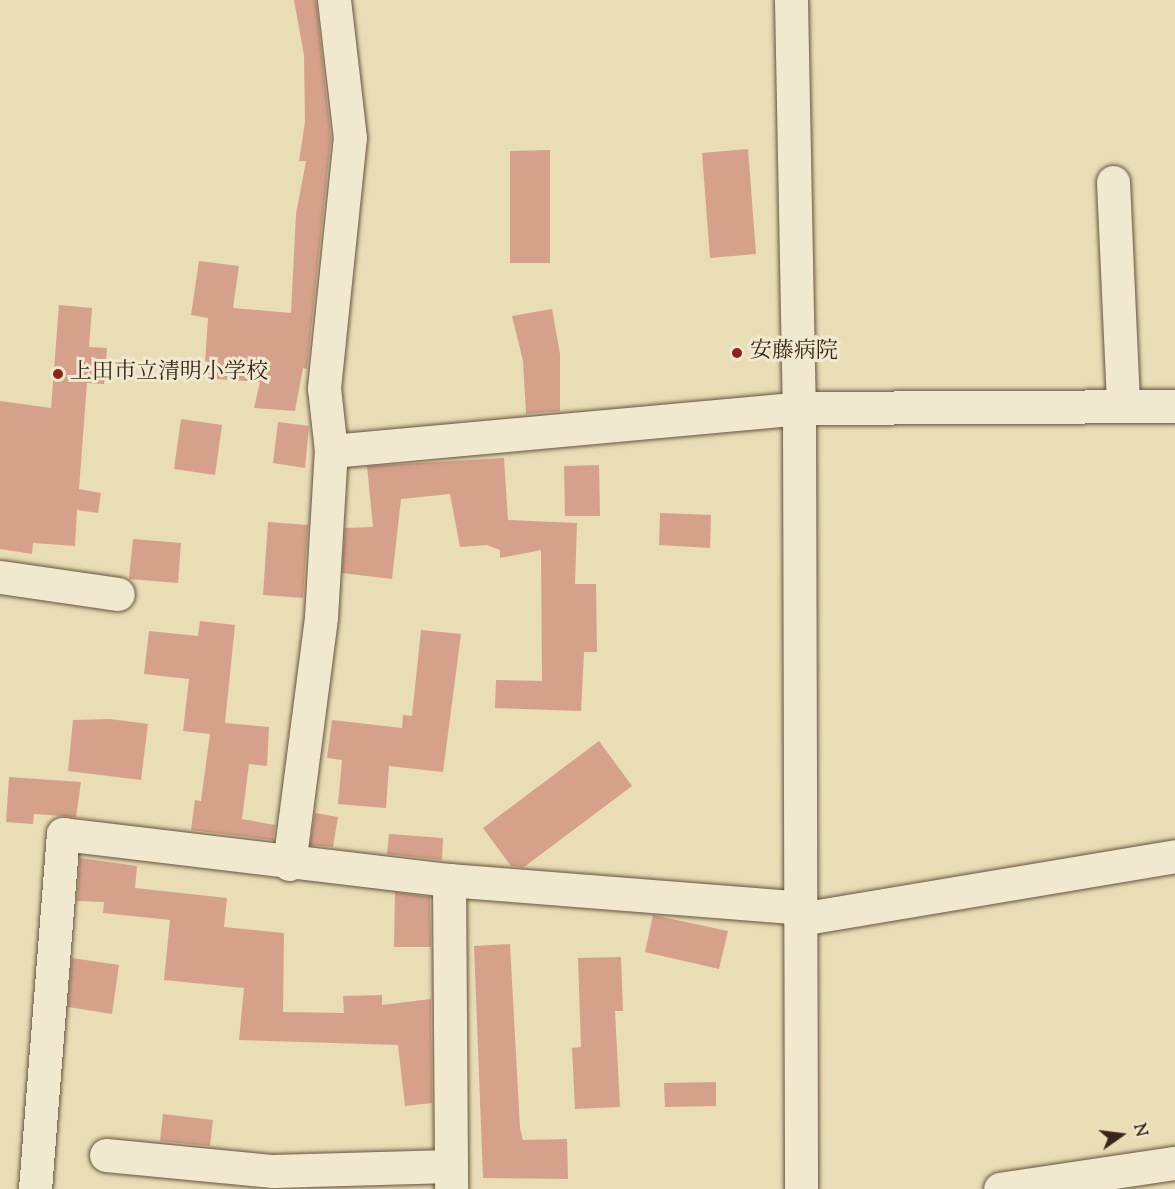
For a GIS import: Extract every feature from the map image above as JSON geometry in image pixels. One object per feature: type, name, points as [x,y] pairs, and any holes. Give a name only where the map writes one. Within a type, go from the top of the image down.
[{"type":"street","points":[[289,864],[321,618],[331,451],[324,388],[350,138],[334,0]]},
{"type":"street","points":[[791,0],[799,408],[801,1189]]},
{"type":"street","points":[[1113,182],[1123,403]]},
{"type":"street","points":[[331,451],[799,408],[1123,403],[1175,406]]},
{"type":"street","points":[[0,577],[118,594]]},
{"type":"street","points":[[35,1189],[63,834],[289,864],[801,914],[1175,856]]},
{"type":"street","points":[[106,1155],[273,1172],[450,1177],[449,880]]},
{"type":"street","points":[[1000,1189],[1175,1163]]},
{"type":"building","points":[[294,0],[316,0],[331,138],[307,369],[303,368],[295,411],[254,408],[260,382],[204,378],[208,318],[191,315],[199,261],[239,266],[233,308],[291,313],[296,214],[306,161],[299,161],[305,122],[304,55]]},
{"type":"building","points":[[748,149],[756,254],[710,258],[702,153]]},
{"type":"building","points":[[550,150],[550,263],[510,263],[510,151]]},
{"type":"building","points":[[59,305],[92,308],[89,347],[107,348],[104,384],[87,383],[79,489],[101,493],[98,513],[77,510],[75,546],[33,543],[32,554],[0,549],[0,401],[51,408]]},
{"type":"building","points":[[552,309],[560,354],[560,411],[526,414],[523,361],[512,316]]},
{"type":"building","points":[[181,419],[222,425],[215,475],[174,469]]},
{"type":"building","points":[[278,422],[309,426],[305,468],[273,463]]},
{"type":"building","points":[[504,458],[508,520],[577,523],[575,584],[596,584],[597,652],[584,652],[581,711],[495,708],[496,680],[542,681],[541,550],[500,558],[500,550],[487,545],[460,547],[450,494],[401,499],[392,579],[342,573],[345,528],[373,527],[367,466]]},
{"type":"building","points":[[599,465],[600,516],[565,516],[564,466]]},
{"type":"building","points":[[660,513],[711,515],[710,548],[659,545]]},
{"type":"building","points":[[268,522],[308,525],[303,598],[263,595]]},
{"type":"building","points":[[133,539],[181,543],[178,583],[129,579]]},
{"type":"building","points":[[200,621],[235,625],[225,723],[269,727],[267,766],[249,764],[242,819],[275,825],[273,840],[191,830],[195,800],[201,801],[210,734],[183,731],[189,679],[144,674],[149,631],[198,636]]},
{"type":"building","points":[[421,630],[461,634],[443,772],[389,766],[386,808],[338,804],[342,760],[327,758],[332,720],[402,728],[403,715],[412,716]]},
{"type":"building","points":[[110,719],[148,724],[141,780],[68,771],[73,720]]},
{"type":"building","points":[[599,741],[632,786],[524,867],[511,866],[483,828]]},
{"type":"building","points":[[9,777],[81,782],[76,817],[34,814],[33,824],[6,822]]},
{"type":"building","points":[[315,813],[338,817],[333,847],[310,845]]},
{"type":"building","points":[[389,834],[443,838],[442,860],[387,854]]},
{"type":"building","points":[[80,858],[137,866],[135,888],[227,898],[224,927],[284,933],[283,1012],[344,1013],[343,996],[382,995],[382,1005],[431,999],[432,1103],[405,1106],[398,1045],[239,1040],[244,988],[164,980],[170,920],[103,913],[104,902],[77,901]]},
{"type":"building","points":[[395,892],[430,897],[431,947],[394,947]]},
{"type":"building","points":[[653,915],[728,931],[719,969],[645,952]]},
{"type":"building","points":[[510,944],[520,1128],[523,1140],[567,1139],[568,1179],[483,1178],[474,946]]},
{"type":"building","points":[[621,957],[623,1011],[615,1011],[620,1107],[575,1109],[572,1048],[581,1047],[578,958]]},
{"type":"building","points":[[72,958],[119,965],[112,1014],[68,1007]]},
{"type":"building","points":[[716,1082],[716,1106],[665,1107],[664,1083]]},
{"type":"building","points":[[163,1114],[213,1120],[210,1146],[160,1141]]},
{"type":"place","name":"安藤病院","points":[[737,353]]},
{"type":"place","name":"上田市立清明小学校","points":[[58,374]]}]
